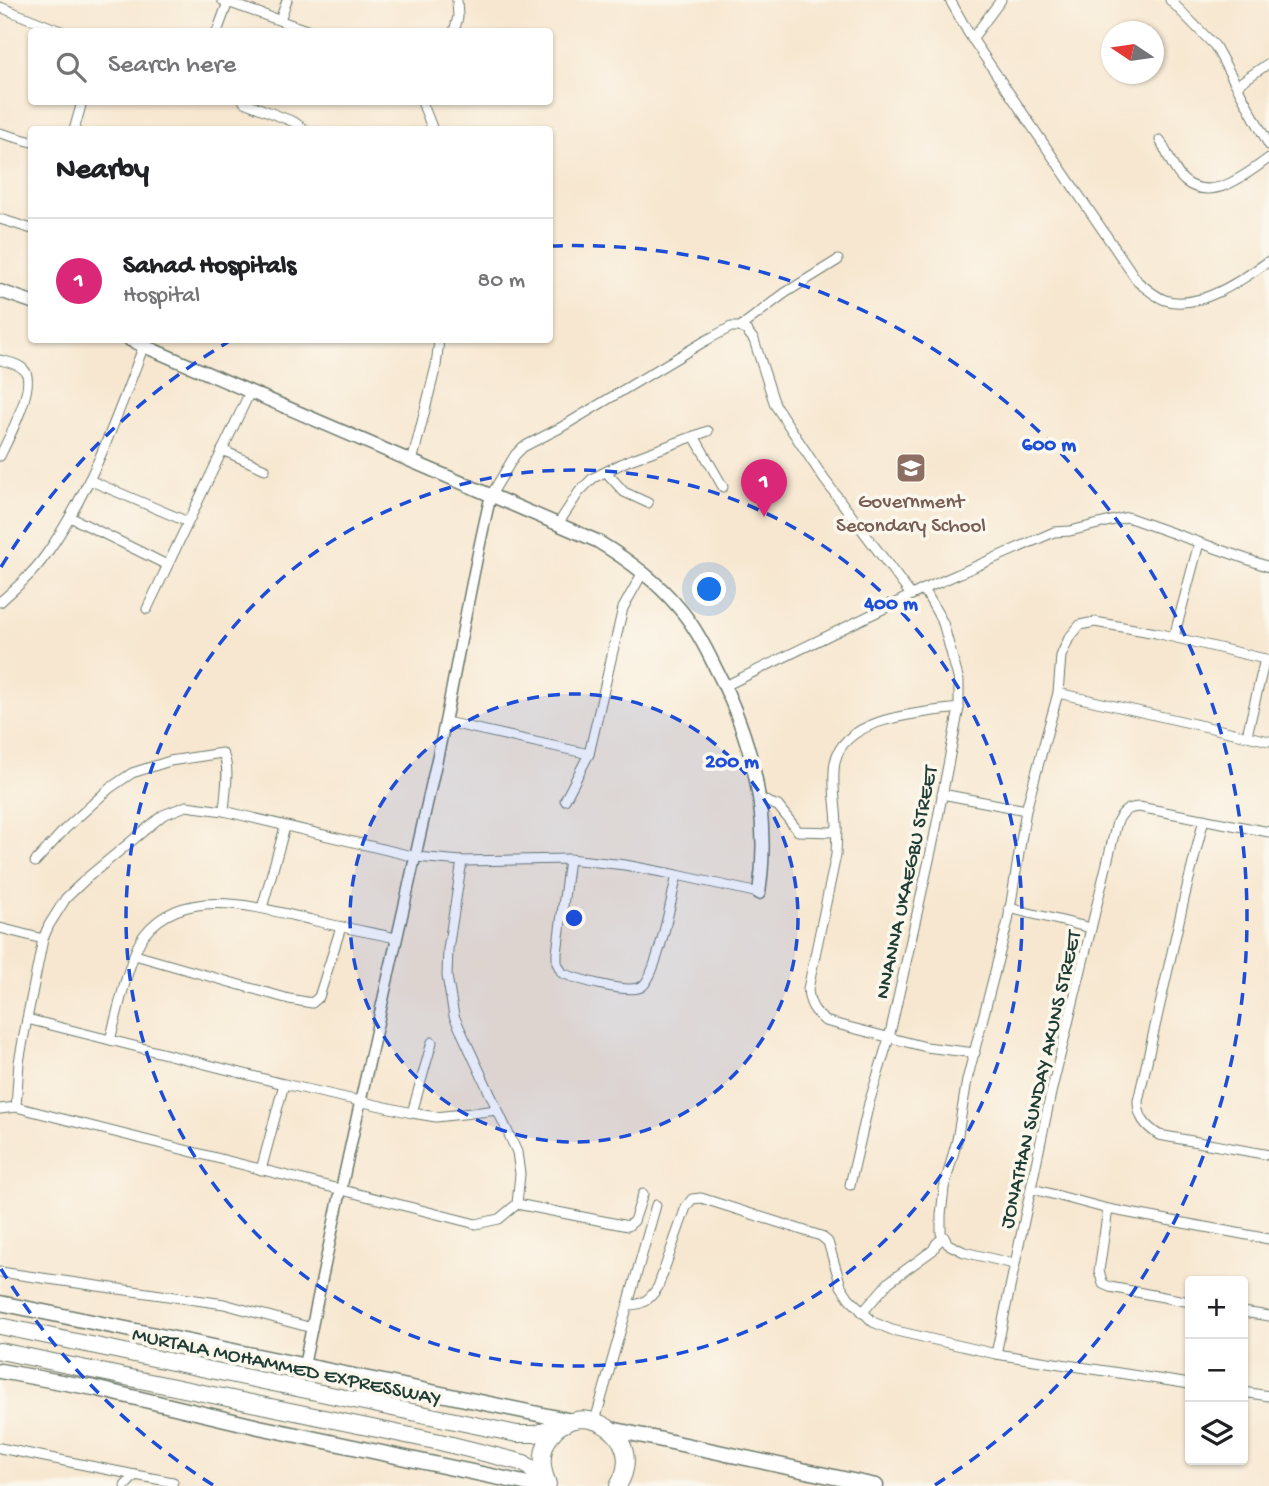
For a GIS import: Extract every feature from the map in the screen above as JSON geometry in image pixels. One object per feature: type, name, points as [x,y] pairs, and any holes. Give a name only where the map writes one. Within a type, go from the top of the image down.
[{"type":"highway","name":"MURTALA MOHAMMED EXPRESSWAY","points":[[0,1326],[517,1434],[535,1434],[568,1422]]},
{"type":"highway","name":"MURTALA MOHAMMED EXPRESSWAY","points":[[0,1351],[440,1442],[524,1463],[546,1485]]},
{"type":"highway","points":[[546,1485],[543,1471],[544,1450],[554,1432],[568,1422],[585,1419],[611,1429],[620,1439],[626,1459],[625,1473],[618,1486]]},
{"type":"main road","points":[[0,290],[28,300]]},
{"type":"main road","points":[[138,343],[597,541],[643,572],[679,607],[701,639],[725,686],[746,739],[760,799],[764,864],[759,893]]},
{"type":"main road","name":"MURTALA MOHAMMED EXPRESSWAY","points":[[0,1303],[568,1422]]},
{"type":"main road","points":[[0,1371],[94,1388],[478,1473],[546,1485]]},
{"type":"main road","points":[[611,1429],[876,1486]]},
{"type":"main road","points":[[478,1473],[494,1486]]},
{"type":"street","points":[[280,20],[287,0]]},
{"type":"street","points":[[455,28],[458,17],[457,0]]},
{"type":"street","points":[[950,0],[972,39],[1138,282],[1165,300],[1185,303],[1204,299],[1269,261]]},
{"type":"street","points":[[972,39],[1001,0]]},
{"type":"street","points":[[1170,0],[1215,46],[1269,145]]},
{"type":"street","points":[[218,28],[225,1],[301,28]]},
{"type":"street","points":[[0,6],[53,28]]},
{"type":"street","points":[[1237,85],[1269,63]]},
{"type":"street","points":[[75,126],[81,105]]},
{"type":"street","points":[[252,105],[300,126]]},
{"type":"street","points":[[423,105],[431,126]]},
{"type":"street","points":[[0,133],[28,141]]},
{"type":"street","points":[[1160,140],[1184,181],[1203,188],[1225,186],[1269,159]]},
{"type":"street","points":[[0,219],[28,228]]},
{"type":"street","points":[[740,327],[785,293],[838,260]]},
{"type":"street","points":[[304,1366],[396,938],[446,722],[477,552],[491,495],[515,455],[523,447],[560,428],[705,341],[731,327],[740,327],[754,340],[775,405],[824,479],[911,595]]},
{"type":"street","points":[[412,462],[436,366],[439,343]]},
{"type":"street","points":[[0,602],[45,556],[70,517],[116,421],[144,345]]},
{"type":"street","points":[[0,360],[24,369],[27,387],[15,424],[0,456]]},
{"type":"street","points":[[147,609],[250,392]]},
{"type":"street","points":[[558,524],[593,478],[627,461],[708,430]]},
{"type":"street","points":[[694,436],[723,487]]},
{"type":"street","points":[[222,450],[265,469]]},
{"type":"street","points":[[606,472],[624,492],[648,503]]},
{"type":"street","points":[[89,480],[188,522]]},
{"type":"street","points":[[70,517],[167,565]]},
{"type":"street","points":[[725,686],[911,595],[1054,532],[1070,531],[1127,517],[1269,566]]},
{"type":"street","points":[[1174,637],[1199,543]]},
{"type":"street","points":[[565,800],[589,754],[623,608],[631,589],[643,572]]},
{"type":"street","name":"NNANNA UKAEGBU STREET","points":[[850,1185],[869,1103],[888,1038],[943,794],[959,708],[959,681],[943,623],[924,589]]},
{"type":"street","points":[[1014,1264],[964,1252],[948,1244],[941,1233],[941,1215],[944,1188],[957,1140],[967,1080],[996,975],[1026,810],[1058,693],[1061,656],[1069,638],[1080,625],[1095,622],[1267,659],[1247,736]]},
{"type":"street","points":[[1058,693],[1269,741]]},
{"type":"street","points":[[959,708],[889,718],[867,726],[838,751],[834,795],[836,855],[808,989],[809,1002],[825,1021],[926,1047],[975,1053]]},
{"type":"street","points":[[446,722],[589,754]]},
{"type":"street","points":[[35,862],[65,829],[110,788],[132,773],[170,761],[222,753],[227,758],[224,811]]},
{"type":"street","points":[[943,794],[1026,810]]},
{"type":"street","points":[[760,799],[778,806],[798,831],[833,832],[837,828]]},
{"type":"street","points":[[16,1107],[19,1062],[43,939],[66,898],[163,814],[186,806],[224,811],[416,857],[462,861],[569,859],[677,875],[759,893]]},
{"type":"street","name":"JONATHAN SUNDAY AKUNS STREET","points":[[996,1354],[1051,1093],[1114,834],[1122,812],[1128,808],[1139,807],[1204,819]]},
{"type":"street","points":[[1269,832],[1204,819],[1138,1101],[1138,1111],[1150,1129],[1159,1135],[1269,1155]]},
{"type":"street","points":[[262,908],[285,827]]},
{"type":"street","points":[[569,859],[557,963],[562,973],[569,976],[623,988],[634,989],[646,983],[655,965],[677,875]]},
{"type":"street","points":[[0,1109],[16,1107],[476,1224],[499,1219],[517,1204],[520,1174],[517,1152],[454,1016],[447,976],[448,949],[462,861]]},
{"type":"street","points":[[110,1040],[143,936],[154,924],[188,907],[241,904],[396,938]]},
{"type":"street","points":[[1009,908],[1091,928]]},
{"type":"street","points":[[135,955],[289,999],[312,1003],[319,997],[341,927]]},
{"type":"street","points":[[0,928],[43,939]]},
{"type":"street","points":[[27,1019],[412,1113],[436,1116],[498,1110]]},
{"type":"street","points":[[412,1113],[432,1042]]},
{"type":"street","points":[[261,1170],[285,1084]]},
{"type":"street","points":[[1032,1189],[1108,1209],[1269,1240]]},
{"type":"street","points":[[517,1204],[628,1226],[634,1221],[643,1194]]},
{"type":"street","points":[[629,1305],[639,1305],[650,1298],[657,1287],[686,1207],[692,1199],[701,1198],[821,1236],[828,1242],[841,1286],[873,1322],[892,1330],[996,1354],[1185,1383]]},
{"type":"street","points":[[595,1421],[656,1205]]},
{"type":"street","points":[[1108,1209],[1099,1271],[1103,1284],[1185,1301]]},
{"type":"street","points":[[862,1312],[889,1282],[933,1250],[944,1237]]},
{"type":"street","points":[[0,1272],[224,1304],[312,1328]]},
{"type":"street","points":[[1248,1313],[1269,1316]]},
{"type":"street","points":[[1248,1393],[1269,1396]]},
{"type":"street","points":[[0,1448],[173,1482]]},
{"type":"street","points":[[125,1486],[135,1475]]},
{"type":"place","name":"Government Secondary School","points":[[911,468]]},
{"type":"place","name":"Sahad Hospitals","points":[[764,517]]}]
